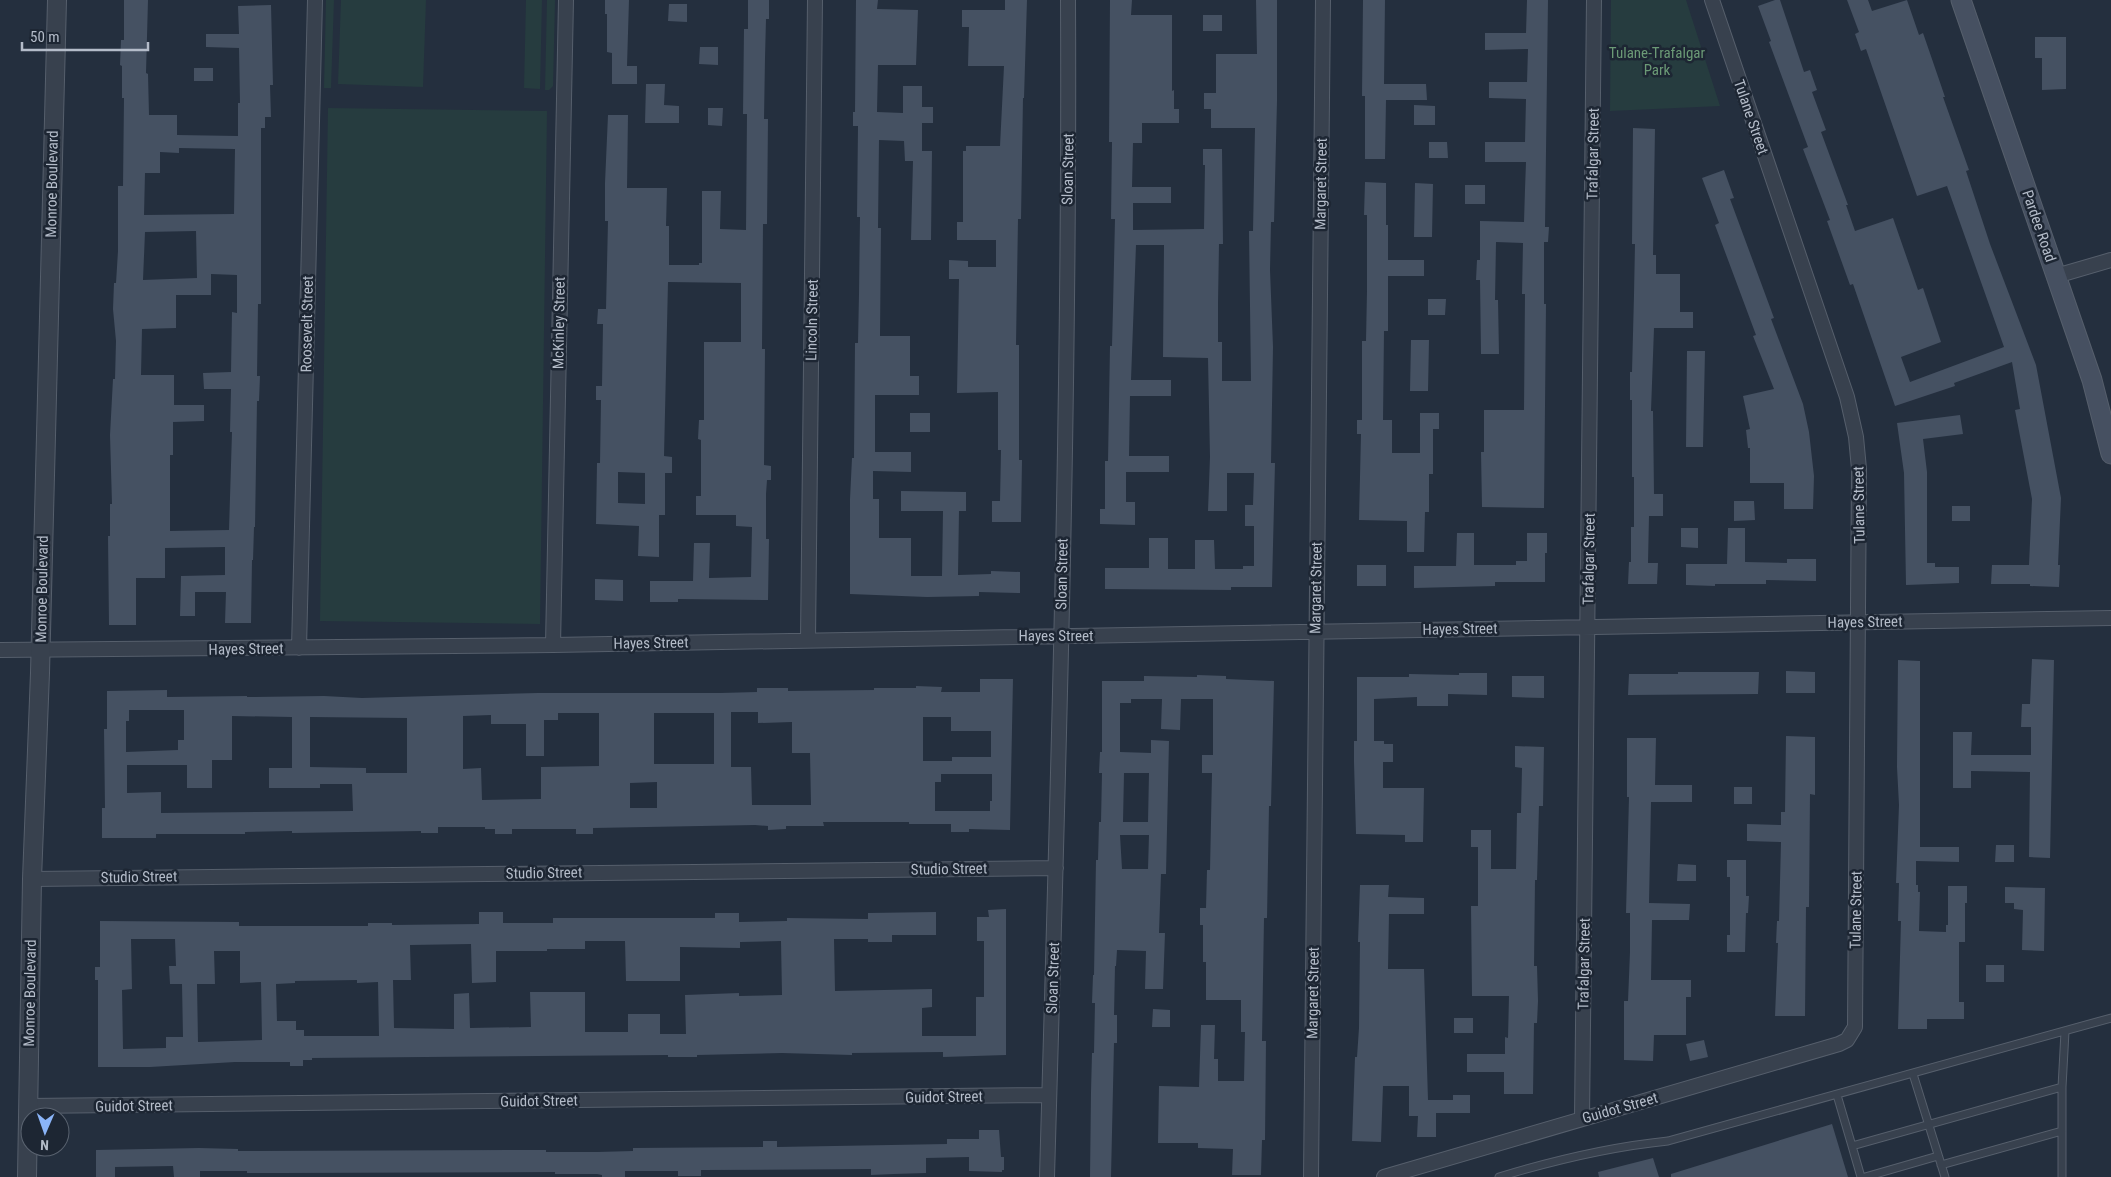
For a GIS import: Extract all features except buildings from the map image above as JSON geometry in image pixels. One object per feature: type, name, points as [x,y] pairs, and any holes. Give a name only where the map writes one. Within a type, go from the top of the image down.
[{"type":"main road","name":"Pardee Road","points":[[1961,0],[2092,380],[2111,454]]},
{"type":"street","name":"Monroe Boulevard","points":[[27,1177],[32,879],[41,651],[57,0]]},
{"type":"street","name":"Roosevelt Street","points":[[299,648],[315,0]]},
{"type":"street","name":"McKinley Street","points":[[553,645],[566,0]]},
{"type":"street","name":"Lincoln Street","points":[[808,640],[815,0]]},
{"type":"street","name":"Sloan Street","points":[[1047,1177],[1062,636],[1069,112],[1068,0]]},
{"type":"street","name":"Margaret Street","points":[[1311,1177],[1324,0]]},
{"type":"street","name":"Trafalgar Street","points":[[1582,1119],[1594,0]]},
{"type":"street","name":"Tulane Street","points":[[1712,0],[1847,397],[1856,437],[1859,469],[1859,622],[1856,1020],[1852,1032]]},
{"type":"street","points":[[2056,276],[2111,260]]},
{"type":"street","name":"Hayes Street","points":[[0,650],[553,645],[2111,618]]},
{"type":"street","name":"Studio Street","points":[[32,879],[1056,868]]},
{"type":"street","name":"Guidot Street","points":[[1384,1177],[1839,1044],[1847,1040],[1852,1032]]},
{"type":"street","name":"Guidot Street","points":[[28,1106],[1049,1095]]},
{"type":"lane","points":[[1499,1177],[1554,1160],[1622,1146],[1668,1141],[2111,1018]]},
{"type":"lane","points":[[2062,1177],[2062,1087],[2065,1032]]},
{"type":"lane","points":[[1913,1074],[1945,1177]]},
{"type":"lane","points":[[1852,1146],[2062,1087]]},
{"type":"lane","points":[[1837,1095],[1861,1177]]},
{"type":"lane","points":[[1941,1165],[2062,1131]]},
{"type":"lane","points":[[1865,1177],[1938,1156]]},
{"type":"green space","points":[[326,0],[334,0],[331,88],[324,88]]},
{"type":"green space","points":[[341,0],[426,0],[423,87],[338,84]]},
{"type":"green space","points":[[526,0],[542,0],[540,89],[524,88]]},
{"type":"green space","points":[[547,0],[555,0],[553,86],[549,90],[545,90]]},
{"type":"green space","name":"Tulane-Trafalgar Park","points":[[1611,0],[1686,0],[1720,106],[1610,111]]},
{"type":"green space","points":[[328,108],[547,111],[540,624],[320,621]]}]
